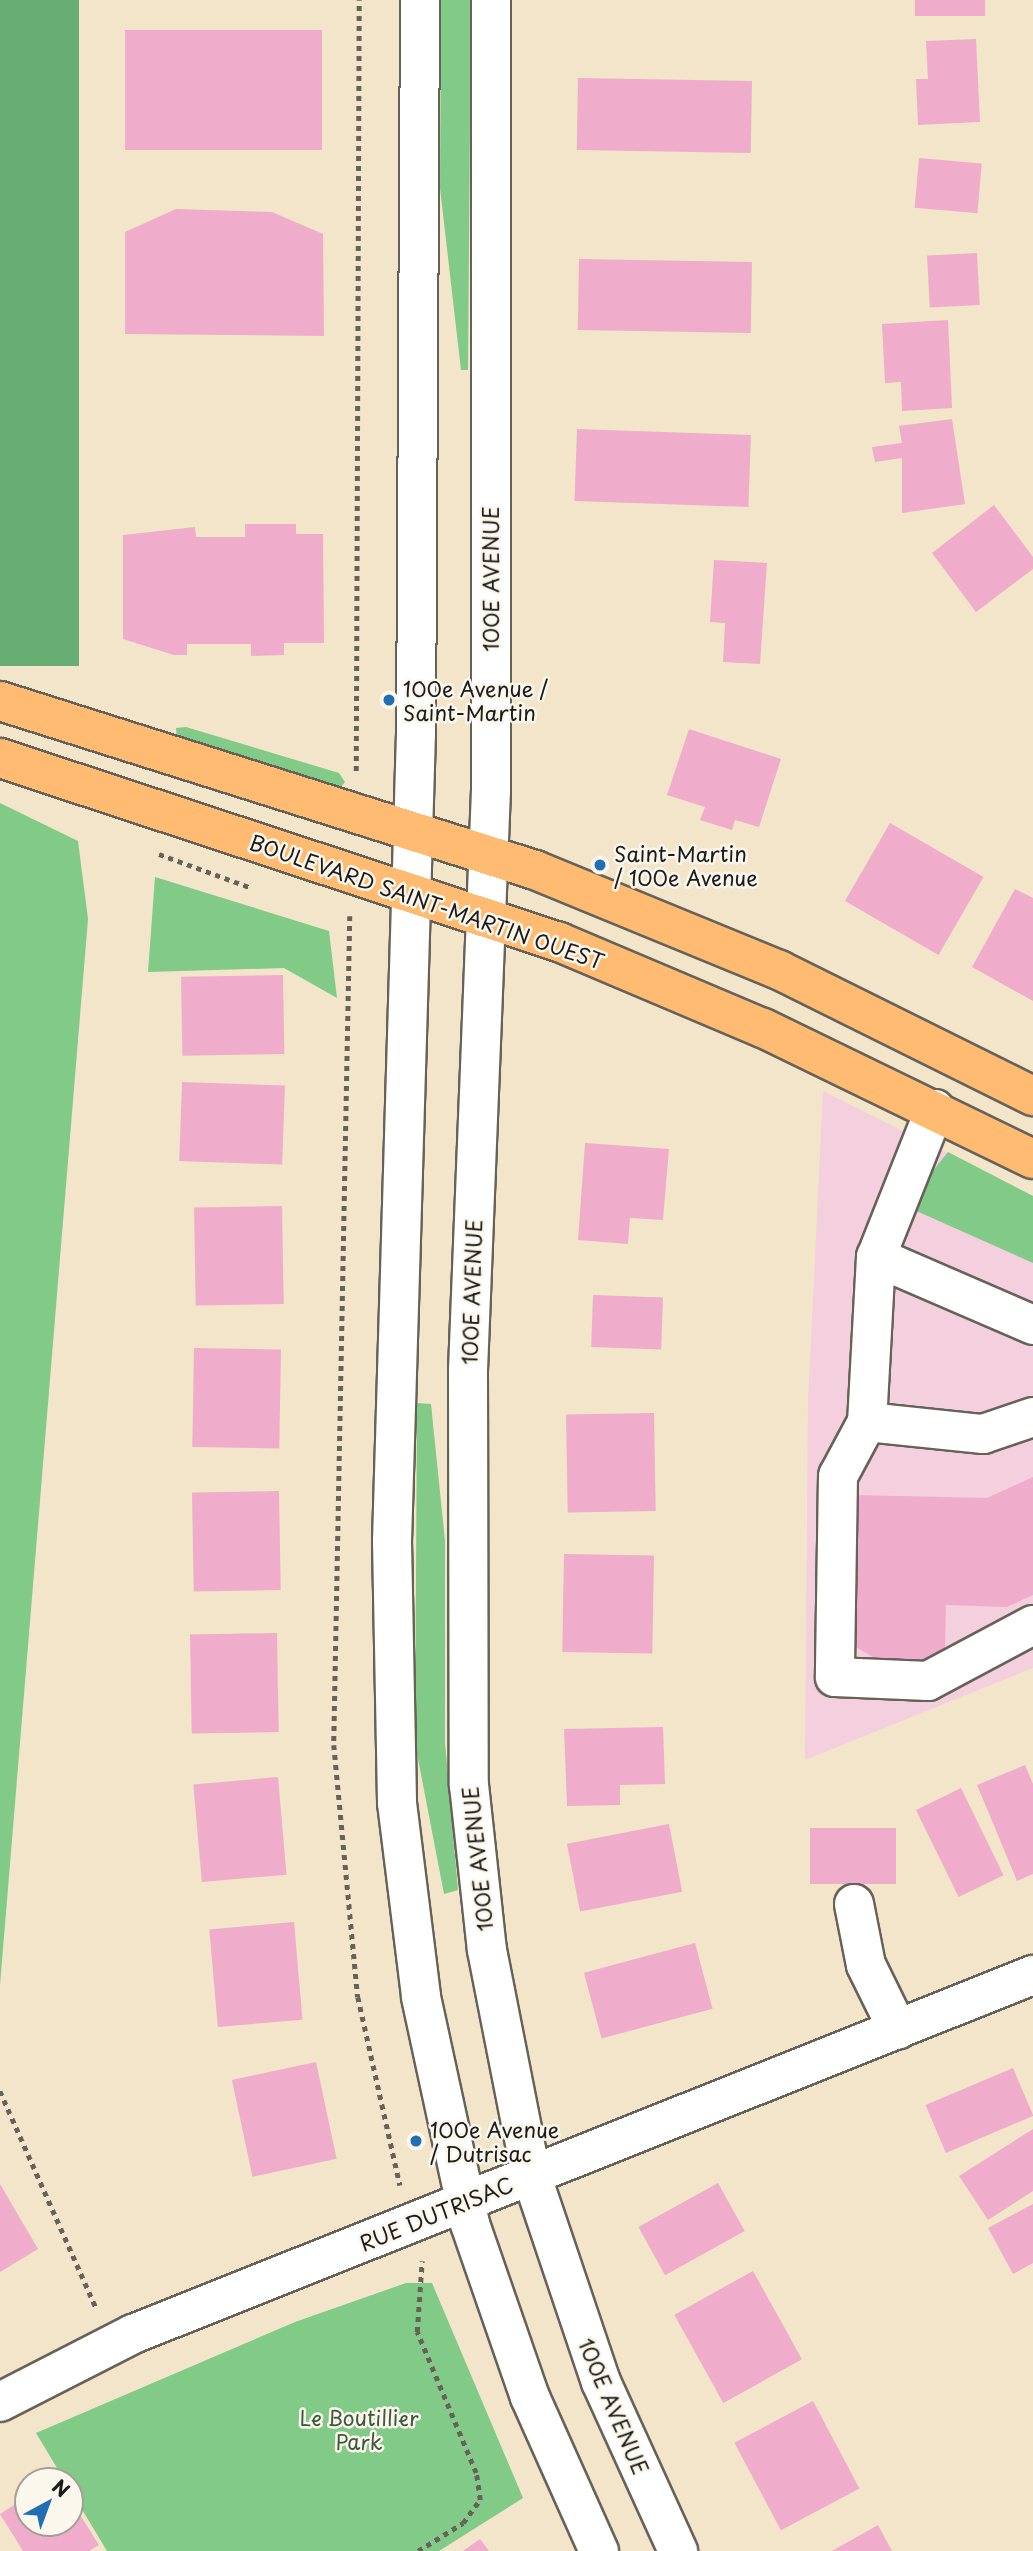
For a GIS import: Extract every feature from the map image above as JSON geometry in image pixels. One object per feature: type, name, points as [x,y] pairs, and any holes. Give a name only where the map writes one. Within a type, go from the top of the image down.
[{"type":"main road","points":[[0,701],[413,828],[490,855],[779,970],[1033,1096]]},
{"type":"main road","name":"BOULEVARD SAINT-MARTIN OUEST","points":[[0,758],[485,918],[719,1008],[1033,1159]]},
{"type":"street","points":[[420,0],[413,828],[408,894],[393,1724],[407,1906],[464,2203],[530,2397],[599,2551]]},
{"type":"street","name":"100E AVENUE","points":[[491,0],[490,855],[485,918],[468,1371],[466,1729],[486,1950],[531,2175],[601,2382],[678,2551]]},
{"type":"street","points":[[935,1110],[876,1257],[867,1422],[838,1476],[835,1677],[928,1681],[1033,1625]]},
{"type":"street","points":[[876,1257],[1033,1325]]},
{"type":"street","points":[[867,1422],[983,1434],[1033,1417]]},
{"type":"street","points":[[854,1904],[866,1965],[898,2030]]},
{"type":"street","name":"RUE DUTRISAC","points":[[0,2402],[133,2334],[1033,1975]]},
{"type":"path","points":[[357,748],[359,0]]},
{"type":"path","points":[[350,929],[337,1334],[334,1745],[358,1997],[400,2182]]},
{"type":"path","points":[[0,2091],[95,2306]]},
{"type":"path","points":[[418,2551],[463,2523],[480,2500],[476,2473],[417,2332],[414,2301],[423,2265]]},
{"type":"shaded area","points":[[823,1091],[1033,1196],[1033,1668],[805,1760],[808,1402]]},
{"type":"green space","points":[[0,0],[79,0],[79,666],[0,666]]},
{"type":"green space","points":[[441,0],[471,0],[468,370],[461,370],[440,188]]},
{"type":"green space","points":[[186,727],[339,773],[345,782],[341,787],[177,740],[176,728]]},
{"type":"green space","points":[[0,803],[78,841],[88,919],[0,1985]]},
{"type":"green space","points":[[155,877],[329,931],[337,998],[284,968],[148,972]]},
{"type":"green space","points":[[948,1152],[1033,1196],[1033,1263],[912,1209],[920,1187]]},
{"type":"green space","points":[[417,1403],[431,1404],[445,1541],[445,1742],[458,1890],[444,1894],[415,1743]]},
{"type":"green space","name":"Le Boutillier Park","points":[[406,2283],[432,2283],[523,2498],[439,2551],[107,2551],[84,2513],[84,2467],[56,2467],[36,2433],[295,2322]]},
{"type":"building","points":[[915,0],[985,0],[985,16],[915,16]]},
{"type":"building","points":[[125,30],[322,30],[322,150],[125,150]]},
{"type":"building","points":[[976,39],[980,122],[918,125],[916,79],[928,79],[926,41]]},
{"type":"building","points":[[578,78],[752,81],[751,153],[577,150]]},
{"type":"building","points":[[919,158],[982,163],[977,213],[915,208]]},
{"type":"building","points":[[176,209],[272,212],[323,234],[324,336],[125,334],[125,232]]},
{"type":"building","points":[[977,253],[980,305],[930,308],[927,256]]},
{"type":"building","points":[[579,259],[752,262],[751,333],[578,330]]},
{"type":"building","points":[[948,320],[952,408],[902,411],[901,382],[885,383],[882,324]]},
{"type":"building","points":[[952,419],[965,504],[902,513],[902,458],[875,462],[872,447],[902,443],[899,426]]},
{"type":"building","points":[[577,429],[751,435],[748,507],[574,501]]},
{"type":"building","points":[[994,505],[1033,557],[1033,569],[976,612],[932,553]]},
{"type":"building","points":[[245,524],[296,524],[296,534],[323,534],[324,643],[284,643],[284,655],[251,656],[251,644],[187,644],[187,655],[174,655],[123,639],[123,535],[195,527],[196,537],[245,537]]},
{"type":"building","points":[[714,560],[767,563],[760,664],[723,662],[725,623],[710,622]]},
{"type":"building","points":[[689,729],[781,759],[759,827],[735,820],[732,830],[700,820],[705,807],[667,795]]},
{"type":"building","points":[[890,823],[984,877],[939,955],[845,901]]},
{"type":"building","points":[[1015,889],[1033,898],[1033,1001],[972,967]]},
{"type":"building","points":[[283,975],[284,1054],[182,1056],[181,977]]},
{"type":"building","points":[[182,1082],[285,1086],[282,1165],[179,1161]]},
{"type":"building","points":[[585,1143],[669,1149],[663,1220],[630,1218],[628,1244],[578,1240]]},
{"type":"building","points":[[282,1206],[284,1304],[196,1306],[194,1208]]},
{"type":"building","points":[[593,1295],[663,1297],[661,1349],[591,1347]]},
{"type":"building","points":[[194,1348],[281,1350],[279,1449],[192,1447]]},
{"type":"building","points":[[654,1413],[656,1511],[568,1513],[566,1415]]},
{"type":"building","points":[[1033,1477],[1033,1595],[1007,1607],[946,1605],[945,1649],[920,1663],[880,1661],[852,1645],[854,1495],[987,1498]]},
{"type":"building","points":[[279,1491],[281,1590],[194,1592],[192,1493]]},
{"type":"building","points":[[564,1554],[654,1556],[652,1654],[562,1652]]},
{"type":"building","points":[[277,1633],[279,1732],[192,1734],[190,1635]]},
{"type":"building","points":[[663,1727],[665,1784],[620,1785],[620,1805],[567,1806],[564,1729]]},
{"type":"building","points":[[1025,1765],[1033,1784],[1033,1874],[1017,1881],[977,1785]]},
{"type":"building","points":[[278,1777],[287,1875],[202,1882],[193,1784]]},
{"type":"building","points":[[961,1788],[1004,1875],[959,1897],[916,1810]]},
{"type":"building","points":[[669,1824],[682,1892],[580,1912],[567,1844]]},
{"type":"building","points":[[810,1828],[896,1828],[896,1884],[810,1884]]},
{"type":"building","points":[[294,1922],[303,2020],[218,2027],[209,1929]]},
{"type":"building","points":[[695,1943],[713,2009],[602,2038],[584,1973]]},
{"type":"building","points":[[316,2062],[337,2159],[252,2177],[232,2080]]},
{"type":"building","points":[[1013,2068],[1033,2116],[946,2153],[926,2105]]},
{"type":"building","points":[[1033,2129],[1033,2191],[988,2220],[959,2176]]},
{"type":"building","points":[[718,2183],[745,2231],[665,2275],[638,2227]]},
{"type":"building","points":[[0,2184],[38,2249],[0,2272]]},
{"type":"building","points":[[1033,2204],[1033,2263],[1013,2274],[988,2228]]},
{"type":"building","points":[[753,2271],[802,2359],[723,2403],[674,2315]]},
{"type":"building","points":[[813,2401],[859,2488],[781,2530],[734,2443]]},
{"type":"building","points":[[14,2505],[14,2537],[0,2514]]},
{"type":"building","points":[[84,2521],[99,2545],[89,2551],[23,2551],[14,2537],[84,2537]]},
{"type":"building","points":[[878,2525],[892,2551],[832,2551]]},
{"type":"building","points":[[480,2539],[489,2551],[463,2551]]},
{"type":"place","name":"100e Avenue / Saint-Martin","points":[[389,700]]},
{"type":"place","name":"Saint-Martin / 100e Avenue","points":[[600,865]]},
{"type":"place","name":"100e Avenue / Dutrisac","points":[[416,2141]]}]
